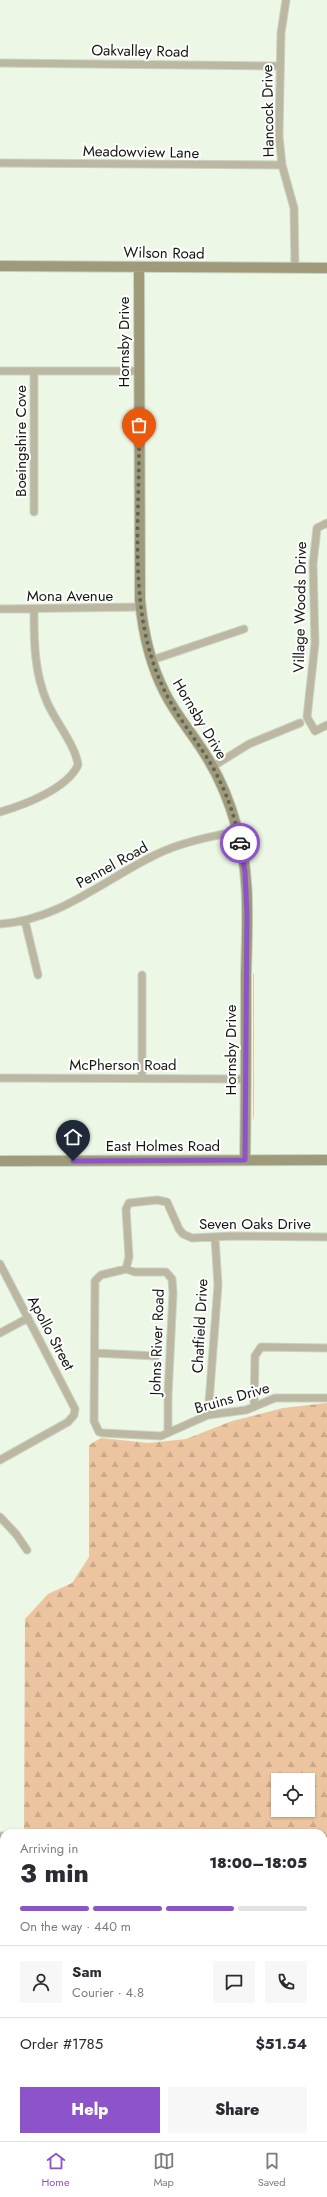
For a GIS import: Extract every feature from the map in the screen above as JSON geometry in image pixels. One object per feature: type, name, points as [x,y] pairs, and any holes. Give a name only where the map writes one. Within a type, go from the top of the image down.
[{"type":"street","name":"Hancock Drive","points":[[286,0],[281,28],[279,130],[282,165],[294,208],[295,268]]},
{"type":"street","name":"Oakvalley Road","points":[[0,62],[280,66]]},
{"type":"street","name":"Meadowview Lane","points":[[0,164],[282,165]]},
{"type":"street","name":"Wilson Road","points":[[0,266],[327,268]]},
{"type":"street","name":"Hornsby Drive","points":[[139,268],[139,584],[141,607],[152,660],[166,694],[212,767],[223,788],[238,830],[246,888],[245,1160]]},
{"type":"street","points":[[0,371],[139,371]]},
{"type":"street","name":"Boeingshire Cove","points":[[34,371],[34,512]]},
{"type":"street","name":"Village Woods Drive","points":[[327,524],[317,528],[314,535],[313,564],[315,643],[308,717],[315,731],[327,725]]},
{"type":"street","name":"Mona Avenue","points":[[0,608],[141,607]]},
{"type":"street","points":[[0,812],[28,802],[71,778],[78,765],[76,756],[53,715],[42,687],[36,661],[34,608]]},
{"type":"street","points":[[152,660],[244,629]]},
{"type":"street","points":[[212,767],[249,744],[300,723]]},
{"type":"street","name":"Pennel Road","points":[[0,924],[25,920],[59,909],[162,852],[194,841],[238,830]]},
{"type":"street","points":[[25,920],[38,975]]},
{"type":"street","points":[[142,975],[142,1078]]},
{"type":"street","name":"McPherson Road","points":[[0,1078],[246,1079]]},
{"type":"street","name":"East Holmes Road","points":[[0,1161],[327,1160]]},
{"type":"street","name":"Seven Oaks Drive","points":[[126,1269],[129,1257],[126,1209],[132,1202],[157,1200],[167,1202],[179,1229],[183,1234],[192,1238],[232,1236],[327,1237]]},
{"type":"street","name":"Chatfield Drive","points":[[208,1415],[218,1285],[215,1238]]},
{"type":"street","name":"Apollo Street","points":[[0,1264],[70,1396],[75,1409],[74,1415],[68,1422],[0,1460]]},
{"type":"street","name":"Johns River Road","points":[[99,1432],[94,1421],[95,1281],[100,1275],[126,1269],[134,1272],[166,1272],[172,1279],[173,1293],[168,1395],[168,1433]]},
{"type":"street","points":[[0,1333],[28,1318]]},
{"type":"street","points":[[254,1407],[255,1356],[261,1347],[327,1348]]},
{"type":"street","points":[[95,1353],[156,1356]]},
{"type":"street","name":"Bruins Drive","points":[[99,1432],[161,1436],[208,1415],[254,1407],[281,1398],[327,1398]]},
{"type":"street","points":[[0,1517],[16,1534],[27,1550]]},
{"type":"green space","points":[[254,974],[254,1121],[253,1114]]},
{"type":"green space","points":[[327,1403],[327,1829],[24,1829],[25,1619],[48,1594],[72,1583],[89,1557],[89,1445],[101,1438],[149,1443],[186,1439],[232,1421],[283,1408]]},
{"type":"way so far","points":[[139,449],[139,592],[143,623],[149,651],[160,683],[184,726],[204,753],[223,788],[238,830],[240,843]]},
{"type":"route","points":[[73,1161],[245,1160],[247,913],[245,872],[240,843]]}]
